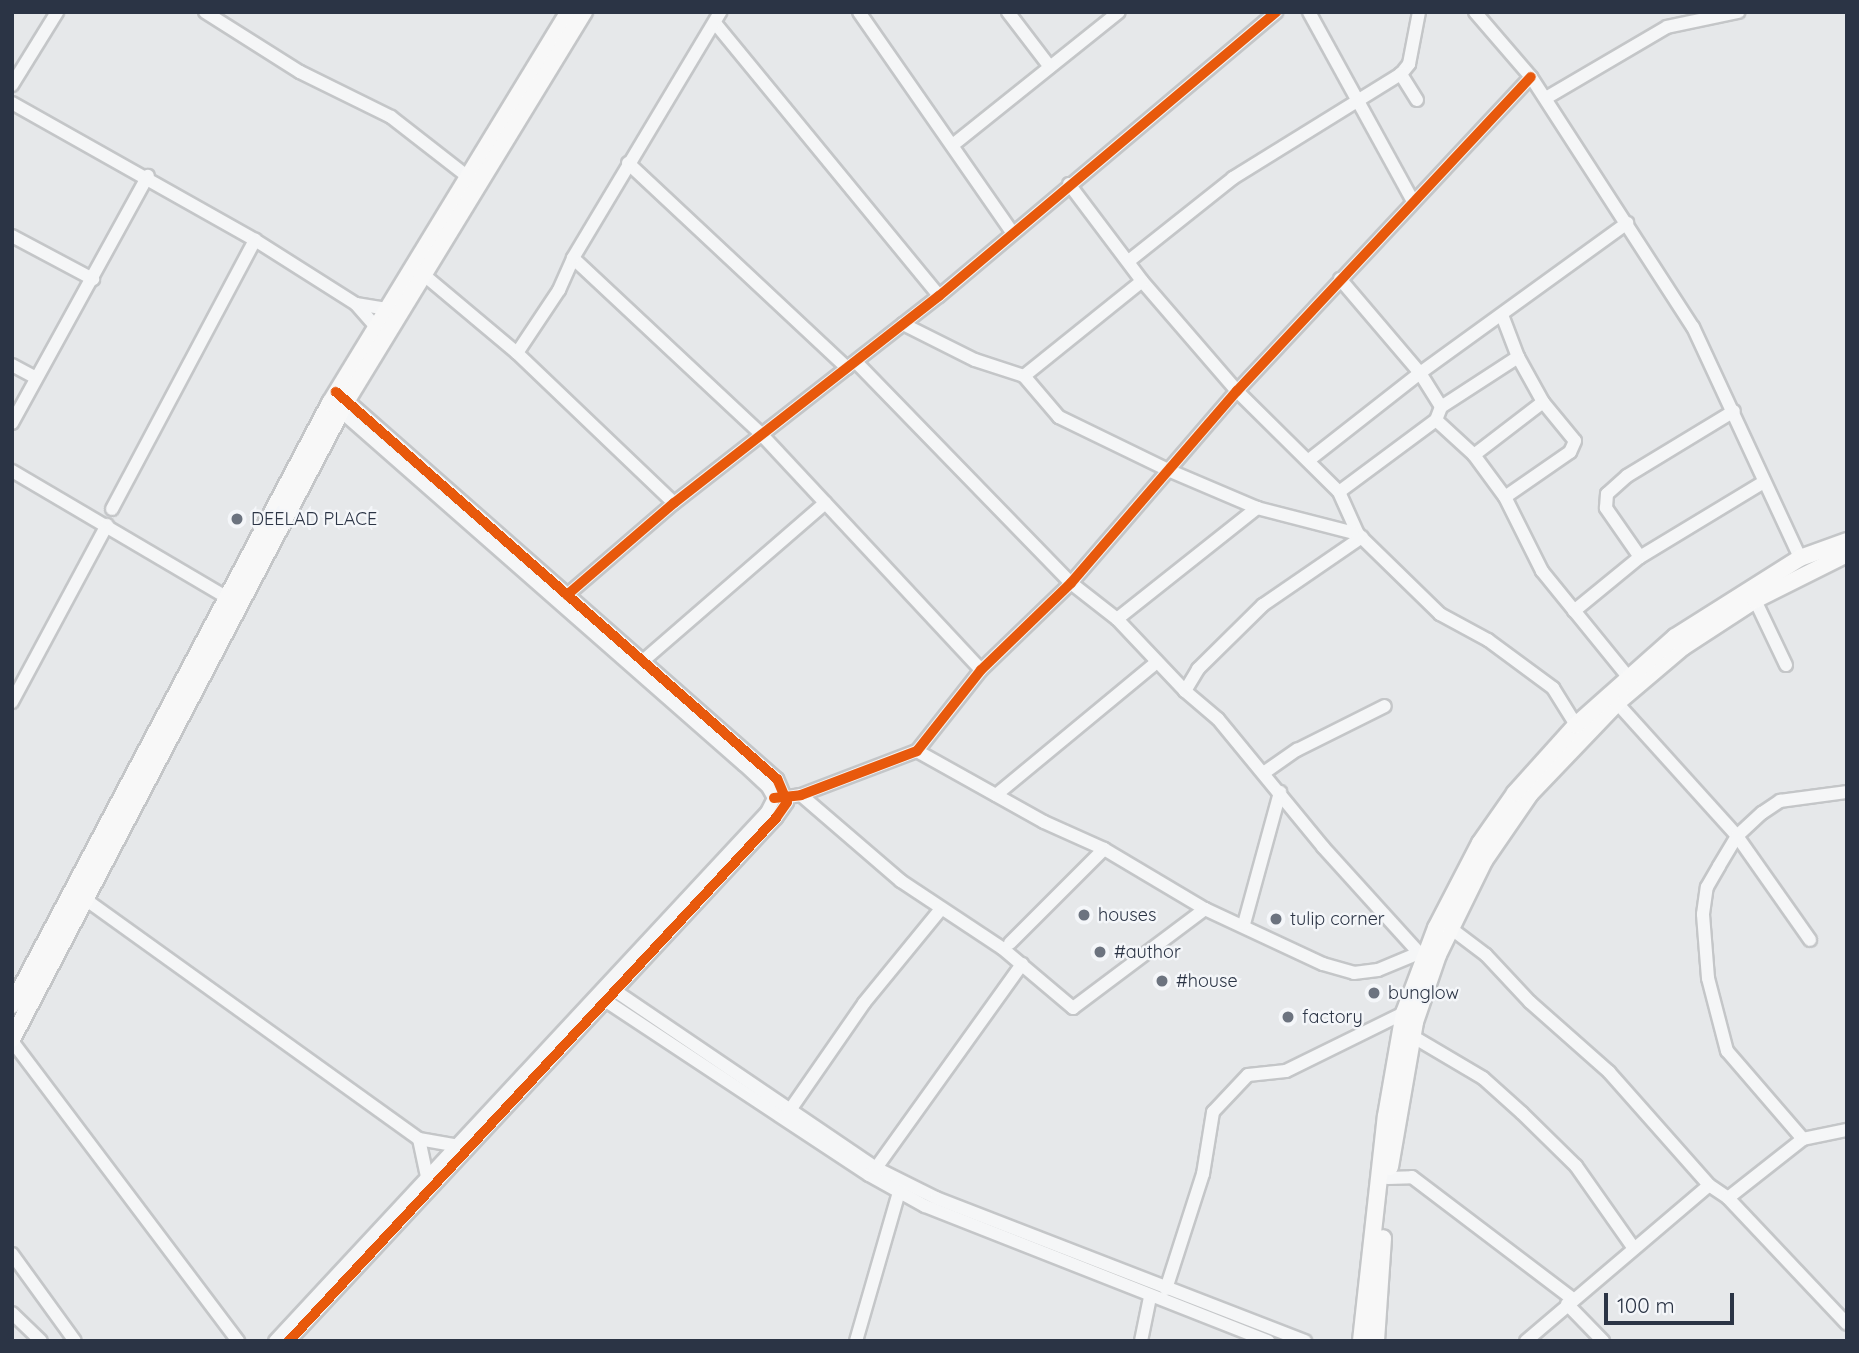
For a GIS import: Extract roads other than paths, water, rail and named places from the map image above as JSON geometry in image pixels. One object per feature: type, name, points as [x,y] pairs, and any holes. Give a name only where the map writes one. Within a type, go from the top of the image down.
[{"type":"main road","points":[[12,1040],[376,327],[572,13]]},
{"type":"main road","points":[[12,1005],[226,597],[338,401],[424,275],[572,13]]},
{"type":"main road","points":[[1362,1341],[1386,1115],[1404,1013],[1422,955],[1496,817],[1576,725],[1675,637],[1800,558],[1847,541]]},
{"type":"main road","points":[[1376,1341],[1388,1178],[1412,1037],[1449,927],[1484,862],[1530,794],[1617,704],[1683,646],[1755,600],[1847,554]]},
{"type":"street","points":[[12,85],[57,12]]},
{"type":"street","points":[[205,12],[300,72],[391,117],[468,177]]},
{"type":"street","points":[[859,12],[954,144],[1011,231]]},
{"type":"street","points":[[1008,12],[1050,67]]},
{"type":"street","points":[[954,144],[1119,12]]},
{"type":"street","points":[[567,595],[674,503],[939,296],[1011,231],[1276,12]]},
{"type":"street","points":[[1309,12],[1413,201]]},
{"type":"street","points":[[1130,260],[1233,178],[1401,74],[1409,64],[1419,12]]},
{"type":"street","points":[[1475,12],[1531,76],[1693,327],[1800,558]]},
{"type":"street","points":[[1546,98],[1667,27],[1738,12]]},
{"type":"street","points":[[517,353],[559,290],[573,258],[628,163],[717,18],[939,296]]},
{"type":"street","points":[[1401,74],[1417,100]]},
{"type":"street","points":[[780,798],[801,795],[917,751],[981,670],[1071,583],[1237,391],[1531,76]]},
{"type":"street","points":[[12,103],[148,176],[255,240],[356,304],[376,327]]},
{"type":"street","points":[[628,163],[852,365],[1071,583],[1117,619],[1185,691],[1218,719],[1422,955],[1378,970],[1354,973],[1324,964],[1205,909],[1104,849],[996,795],[917,751]]},
{"type":"street","points":[[12,423],[148,176]]},
{"type":"street","points":[[1069,184],[1130,260],[1142,281],[1237,391],[1339,492],[1360,535],[1440,614],[1488,640],[1553,688],[1576,725]]},
{"type":"street","points":[[1309,460],[1420,373],[1627,223]]},
{"type":"street","points":[[12,236],[93,279]]},
{"type":"street","points":[[112,509],[255,240]]},
{"type":"street","points":[[573,258],[762,435],[981,670]]},
{"type":"street","points":[[424,275],[517,353],[674,503]]},
{"type":"street","points":[[1340,279],[1420,373],[1441,407]]},
{"type":"street","points":[[1024,376],[1142,281]]},
{"type":"street","points":[[356,304],[387,309]]},
{"type":"street","points":[[1502,315],[1518,357],[1543,402],[1575,441],[1570,452],[1505,497]]},
{"type":"street","points":[[904,324],[975,360],[1024,376],[1059,417],[1168,470],[1257,508],[1360,535]]},
{"type":"street","points":[[1339,492],[1436,421],[1441,407],[1518,357]]},
{"type":"street","points":[[12,365],[36,378]]},
{"type":"street","points":[[275,1341],[457,1146],[776,818],[780,798],[777,779],[643,660],[586,620],[567,595],[338,401]]},
{"type":"street","points":[[338,401],[586,620],[780,798]]},
{"type":"street","points":[[1474,455],[1543,402]]},
{"type":"street","points":[[1640,557],[1606,508],[1608,494],[1627,476],[1734,411]]},
{"type":"street","points":[[1436,421],[1474,455],[1505,497],[1542,571],[1628,677]]},
{"type":"street","points":[[12,471],[226,597]]},
{"type":"street","points":[[1574,611],[1640,557],[1764,482]]},
{"type":"street","points":[[643,660],[825,503]]},
{"type":"street","points":[[1117,619],[1257,508]]},
{"type":"street","points":[[12,702],[107,525]]},
{"type":"street","points":[[1185,691],[1198,669],[1263,605],[1360,535]]},
{"type":"street","points":[[1755,600],[1786,665]]},
{"type":"street","points":[[996,795],[1157,662]]},
{"type":"street","points":[[1617,704],[1737,836],[1810,940]]},
{"type":"street","points":[[1265,772],[1297,750],[1385,706]]},
{"type":"street","points":[[1244,925],[1280,792]]},
{"type":"street","points":[[1803,1139],[1727,1051],[1708,978],[1703,914],[1707,887],[1737,836],[1780,801],[1847,792]]},
{"type":"street","points":[[801,795],[940,910],[1022,964],[1069,1006],[1077,1007],[1205,909]]},
{"type":"street","points":[[1010,943],[1104,849]]},
{"type":"street","points":[[85,899],[419,1139],[457,1146]]},
{"type":"street","points":[[790,1110],[864,1003],[940,910]]},
{"type":"street","points":[[1449,927],[1486,955],[1530,1002],[1609,1072],[1709,1185],[1728,1198],[1847,1324]]},
{"type":"street","points":[[876,1168],[1022,964]]},
{"type":"street","points":[[607,993],[876,1168],[936,1198],[1305,1341]]},
{"type":"street","points":[[607,993],[899,1192],[1150,1297],[1268,1341]]},
{"type":"street","points":[[289,1341],[607,993]]},
{"type":"street","points":[[1166,1289],[1203,1174],[1213,1112],[1248,1075],[1286,1070],[1404,1013]]},
{"type":"street","points":[[1412,1037],[1483,1077],[1522,1113],[1576,1166],[1633,1247]]},
{"type":"street","points":[[12,1040],[238,1341]]},
{"type":"street","points":[[1728,1198],[1803,1139],[1847,1130]]},
{"type":"street","points":[[419,1139],[427,1178]]},
{"type":"street","points":[[1388,1178],[1412,1177],[1570,1302],[1603,1341]]},
{"type":"street","points":[[1526,1341],[1633,1247],[1709,1185]]},
{"type":"street","points":[[856,1341],[899,1192]]},
{"type":"street","points":[[12,1254],[75,1341]]},
{"type":"street","points":[[1141,1341],[1150,1297]]},
{"type":"street","points":[[12,1313],[41,1341]]},
{"type":"place","name":"DEELAD PLACE","points":[[237,519]]},
{"type":"place","name":"houses","points":[[1084,915]]},
{"type":"place","name":"tulip corner","points":[[1276,919]]},
{"type":"place","name":"#author","points":[[1100,952]]},
{"type":"place","name":"#house","points":[[1162,981]]},
{"type":"place","name":"bunglow","points":[[1374,993]]},
{"type":"place","name":"factory","points":[[1288,1017]]}]
